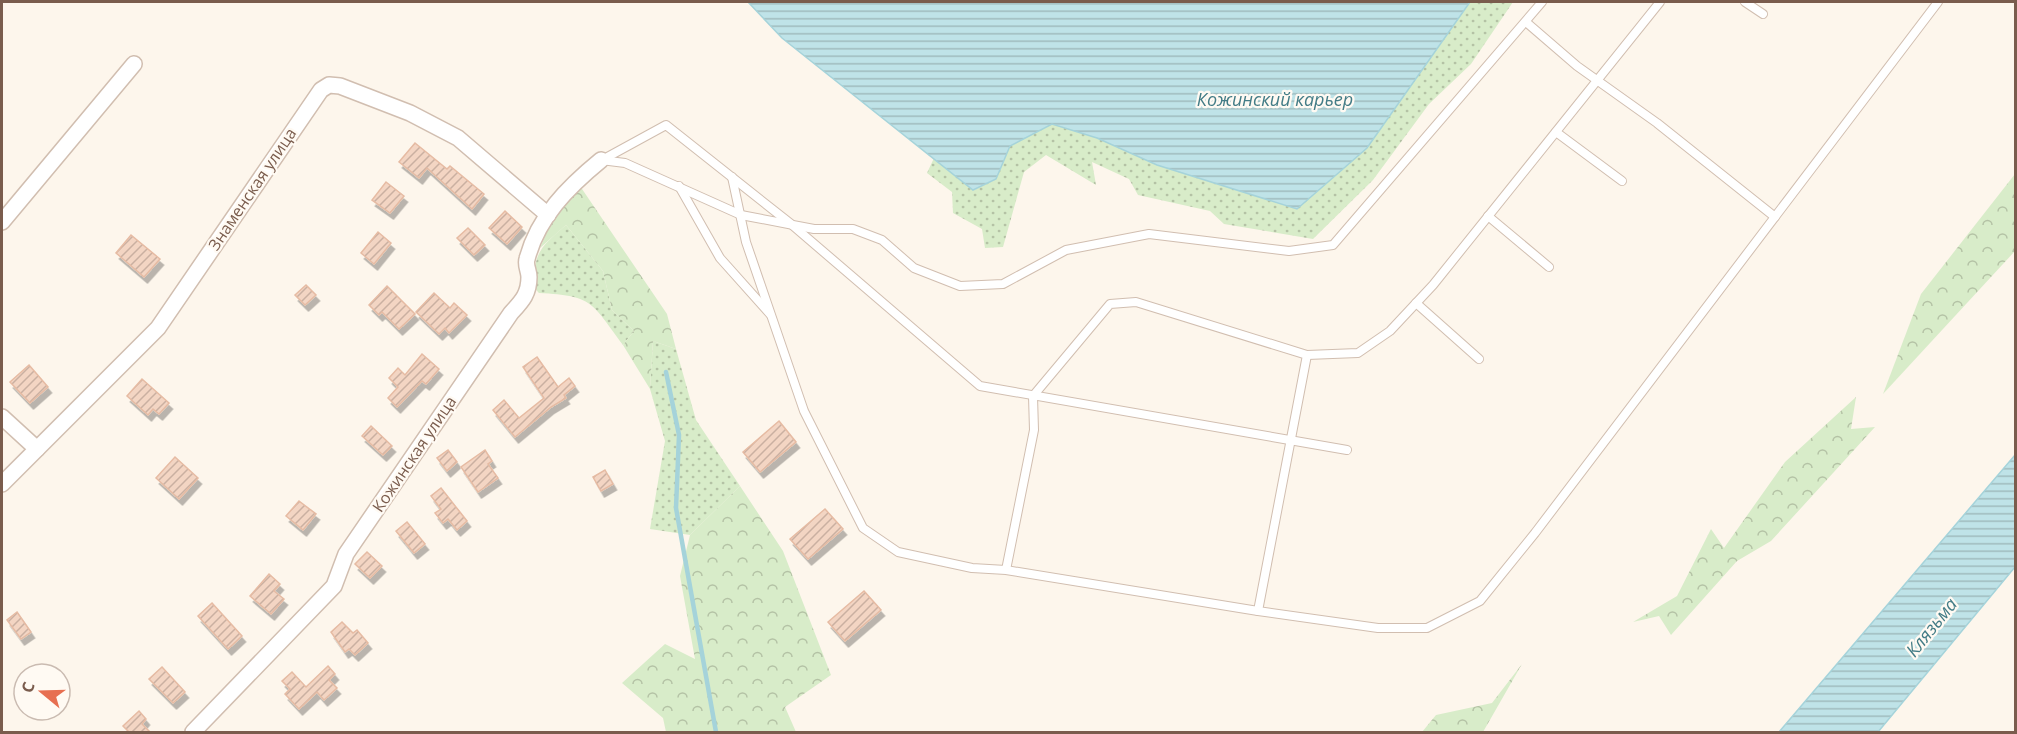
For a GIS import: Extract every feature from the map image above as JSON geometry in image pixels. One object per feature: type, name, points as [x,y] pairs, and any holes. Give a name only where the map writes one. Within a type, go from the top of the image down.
[{"type":"street","points":[[2,222],[134,63]]},
{"type":"street","name":"Знаменская улица","points":[[2,484],[158,328],[321,90],[329,85],[340,86],[410,113],[458,138],[548,215]]},
{"type":"street","name":"Кожинская улица","points":[[193,732],[334,586],[346,554],[511,313],[527,295],[529,276],[526,262],[548,215],[567,189],[601,160]]},
{"type":"street","points":[[2,417],[37,449]]},
{"type":"lane","points":[[601,160],[625,163],[741,215],[813,229],[853,229],[882,240],[914,268],[960,286],[1003,284],[1066,250],[1149,234],[1289,251],[1333,245],[1542,2]]},
{"type":"lane","points":[[1006,570],[1035,430],[1032,396],[1110,304],[1136,302],[1307,355],[1358,353],[1390,331],[1416,303],[1660,2]]},
{"type":"lane","points":[[1745,2],[1763,14]]},
{"type":"lane","points":[[732,177],[746,242],[804,411],[862,528],[898,552],[972,568],[1006,570],[1258,611],[1378,628],[1427,628],[1480,601],[1938,2]]},
{"type":"lane","points":[[1526,22],[1598,81],[1657,123],[1775,217]]},
{"type":"lane","points":[[601,160],[666,125],[791,224],[980,386],[1290,442],[1347,450]]},
{"type":"lane","points":[[1556,132],[1622,182]]},
{"type":"lane","points":[[679,186],[720,258],[773,318]]},
{"type":"lane","points":[[1488,216],[1550,267]]},
{"type":"lane","points":[[1416,303],[1479,359]]},
{"type":"lane","points":[[1258,611],[1307,355]]},
{"type":"green space","points":[[1470,2],[1513,2],[1471,64],[1429,104],[1373,180],[1313,239],[1224,224],[1210,211],[1138,195],[1129,179],[1092,162],[1096,185],[1046,155],[1024,172],[1003,247],[985,248],[982,229],[953,213],[952,192],[927,173],[934,158],[974,190],[996,179],[1010,146],[1052,124],[1097,138],[1157,165],[1297,209],[1443,38]]},
{"type":"green space","points":[[2015,174],[2015,251],[1883,394],[1921,294]]},
{"type":"green space","points":[[580,186],[667,314],[676,349],[653,341],[650,389],[623,345],[634,331],[612,310],[603,271],[566,225],[540,248],[555,214]]},
{"type":"green space","points":[[566,225],[603,271],[612,310],[634,331],[623,345],[590,304],[571,296],[539,293],[536,289],[535,266],[540,252],[548,241]]},
{"type":"green space","points":[[653,341],[676,349],[696,420],[740,486],[690,535],[650,529],[665,441],[650,389]]},
{"type":"green space","points":[[1856,397],[1851,429],[1875,427],[1771,541],[1737,561],[1671,635],[1659,616],[1633,622],[1677,596],[1711,529],[1724,548],[1785,462]]},
{"type":"green space","points":[[740,486],[783,551],[831,675],[785,707],[796,732],[666,732],[663,718],[622,683],[665,644],[695,659],[680,576],[690,535]]},
{"type":"green space","points":[[1522,664],[1483,732],[1422,732],[1436,715],[1492,703]]},
{"type":"water","name":"Кожинский карьер","points":[[748,2],[1470,2],[1367,148],[1297,209],[1157,165],[1097,138],[1052,124],[1010,146],[996,179],[973,190],[782,38]]},
{"type":"water","name":"Клязьма","points":[[2015,455],[2015,567],[1878,732],[1779,732]]},
{"type":"building","points":[[415,143],[447,169],[450,166],[484,194],[472,209],[427,168],[419,178],[399,162]]},
{"type":"building","points":[[386,182],[404,196],[390,213],[372,200]]},
{"type":"building","points":[[505,211],[522,227],[507,244],[489,228]]},
{"type":"building","points":[[468,228],[485,245],[474,255],[457,238]]},
{"type":"building","points":[[378,232],[391,243],[374,264],[361,253]]},
{"type":"building","points":[[131,235],[160,259],[144,277],[116,253]]},
{"type":"building","points":[[306,285],[316,295],[305,305],[295,295]]},
{"type":"building","points":[[387,286],[415,314],[399,329],[382,312],[379,315],[369,305]]},
{"type":"building","points":[[434,293],[450,308],[454,303],[467,315],[449,333],[445,328],[439,334],[416,312]]},
{"type":"building","points":[[422,354],[439,369],[426,384],[422,381],[397,407],[388,398],[398,387],[389,378],[398,368],[405,375]]},
{"type":"building","points":[[537,357],[558,387],[569,378],[575,386],[564,395],[566,398],[551,407],[515,437],[493,410],[504,400],[519,418],[544,398],[523,367]]},
{"type":"building","points":[[29,365],[48,387],[30,403],[10,382]]},
{"type":"building","points":[[142,379],[169,403],[159,414],[153,409],[148,415],[127,396]]},
{"type":"building","points":[[779,421],[796,442],[760,472],[743,452]]},
{"type":"building","points":[[371,426],[392,446],[383,455],[362,436]]},
{"type":"building","points":[[448,450],[457,462],[447,471],[437,458]]},
{"type":"building","points":[[485,450],[492,461],[488,464],[498,478],[478,492],[461,467]]},
{"type":"building","points":[[175,457],[198,478],[179,499],[156,478]]},
{"type":"building","points":[[605,470],[613,484],[601,491],[593,477]]},
{"type":"building","points":[[441,488],[467,521],[457,530],[448,519],[443,523],[435,513],[441,509],[431,496]]},
{"type":"building","points":[[299,501],[316,514],[303,530],[286,516]]},
{"type":"building","points":[[825,509],[843,529],[808,559],[790,539]]},
{"type":"building","points":[[407,522],[425,544],[414,553],[396,531]]},
{"type":"building","points":[[367,552],[382,566],[370,578],[355,564]]},
{"type":"building","points":[[269,574],[280,584],[274,591],[284,599],[271,614],[250,596]]},
{"type":"building","points":[[864,591],[881,610],[845,641],[828,622]]},
{"type":"building","points":[[212,603],[242,636],[228,649],[198,616]]},
{"type":"building","points":[[17,612],[31,632],[21,639],[7,620]]},
{"type":"building","points":[[342,622],[353,633],[357,630],[368,643],[355,655],[349,649],[345,652],[331,632]]},
{"type":"building","points":[[328,666],[335,674],[329,680],[337,688],[324,700],[317,692],[299,709],[285,694],[290,689],[282,681],[292,672],[306,687]]},
{"type":"building","points":[[162,667],[185,692],[173,703],[149,679]]},
{"type":"building","points":[[139,711],[146,719],[142,724],[150,732],[129,732],[123,726]]},
{"type":"waterway","points":[[666,372],[679,435],[676,508],[716,732]]}]
